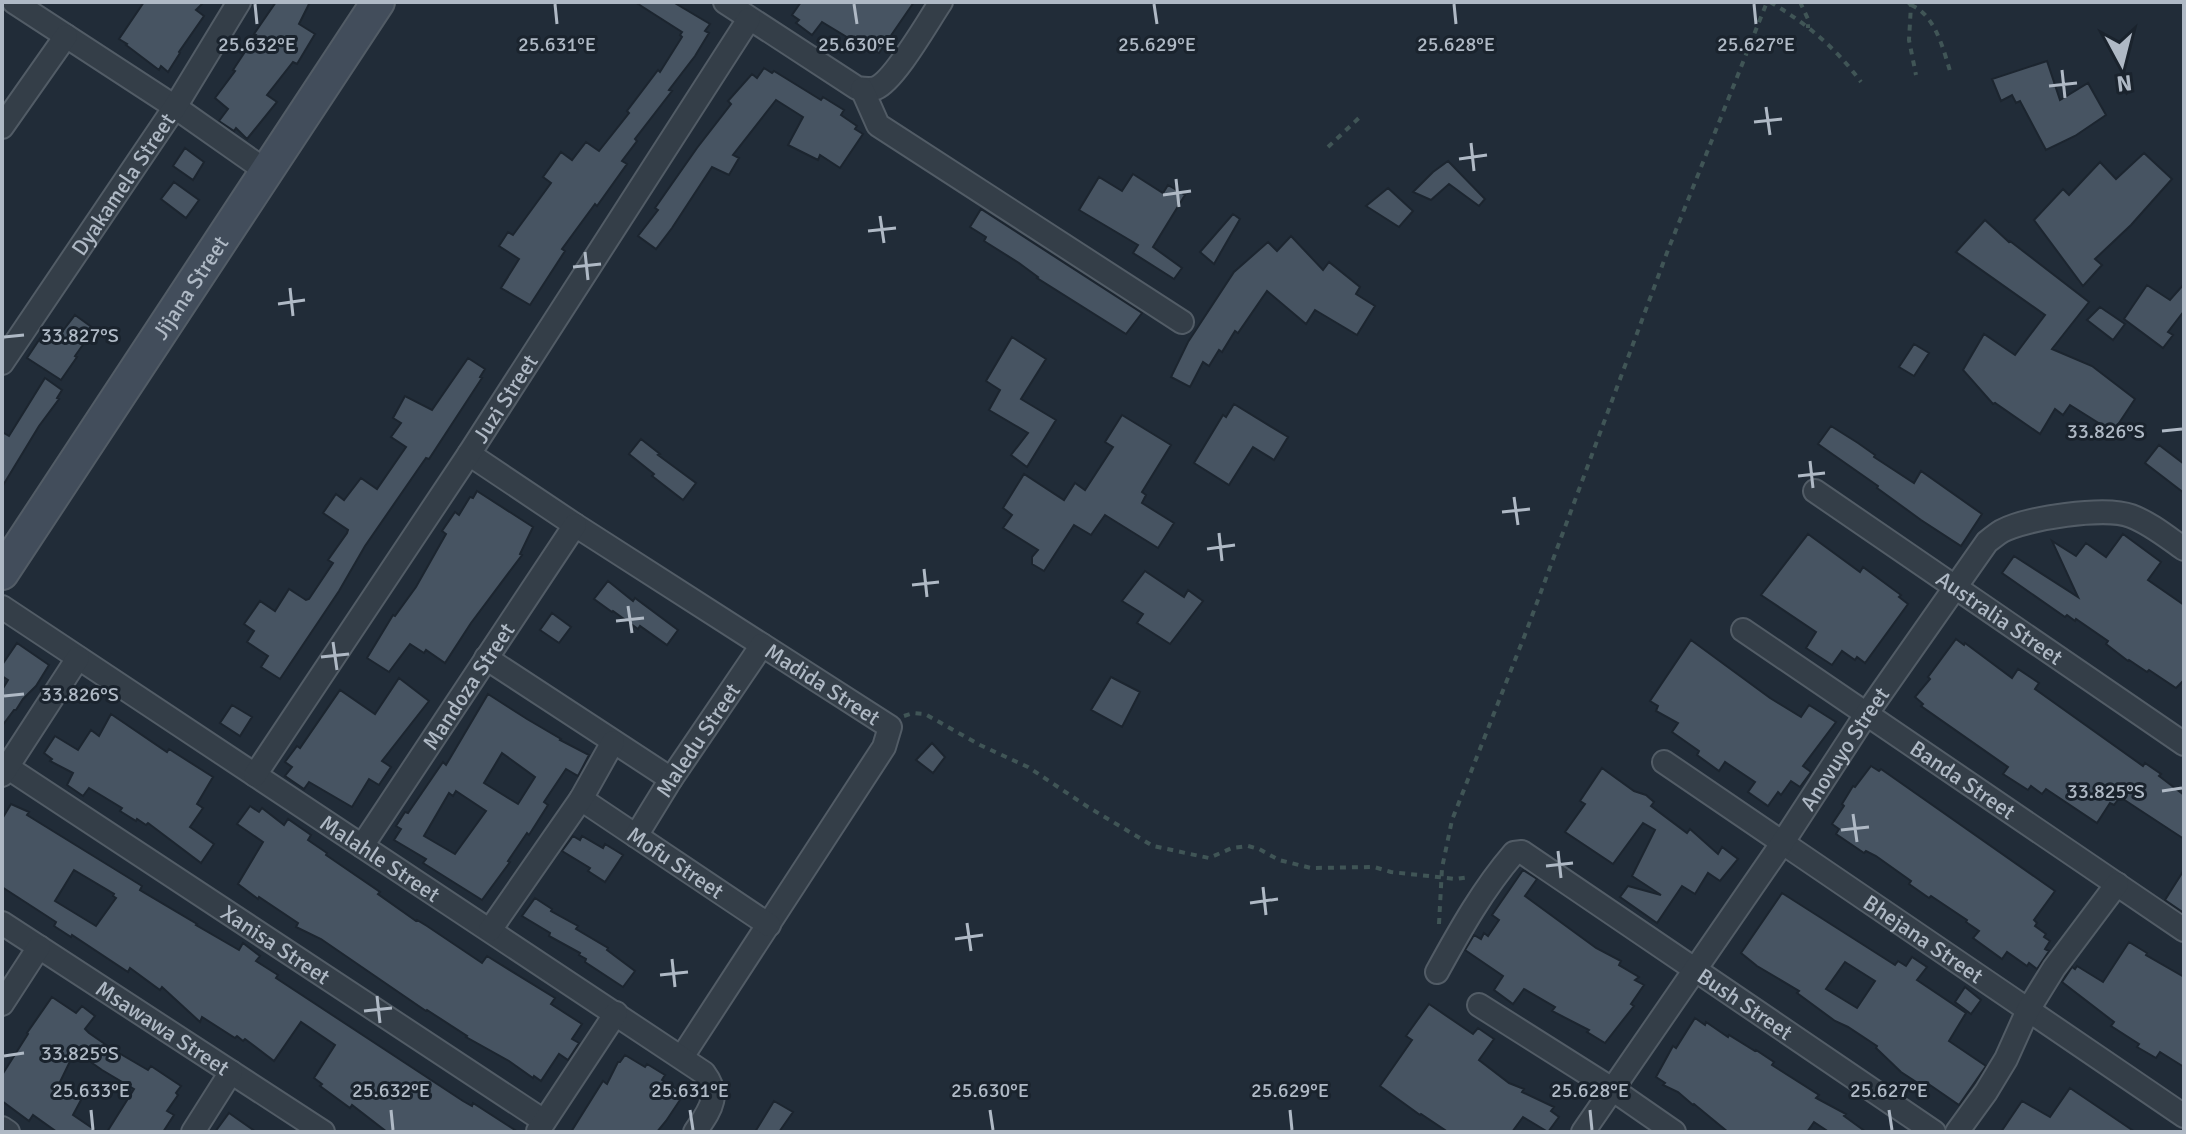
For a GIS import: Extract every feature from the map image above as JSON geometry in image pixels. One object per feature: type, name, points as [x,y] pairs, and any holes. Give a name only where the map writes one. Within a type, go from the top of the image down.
[{"type":"street","points":[[14,2],[175,107],[266,171]]},
{"type":"street","name":"Dyakamela Street","points":[[2,363],[175,107],[240,2]]},
{"type":"street","name":"Jijana Street","points":[[2,573],[378,2]]},
{"type":"street","points":[[725,2],[862,89],[875,88],[886,81],[941,2]]},
{"type":"street","name":"Juzi Street","points":[[255,775],[469,454],[749,19]]},
{"type":"street","points":[[2,127],[66,36]]},
{"type":"street","points":[[862,89],[878,125],[1182,322]]},
{"type":"street","name":"Madida Street","points":[[469,454],[890,727],[884,747],[682,1057]]},
{"type":"street","name":"Australia Street","points":[[1815,491],[2184,744]]},
{"type":"street","name":"Anovuyo Street","points":[[1583,1132],[1987,542],[2013,527],[2113,511],[2146,523],[2184,549]]},
{"type":"street","name":"Mandoza Street","points":[[362,846],[575,525]]},
{"type":"street","name":"Malahle Street","points":[[2,607],[704,1073],[711,1082],[713,1095],[710,1110],[695,1132]]},
{"type":"street","name":"Banda Street","points":[[1743,630],[2184,930]]},
{"type":"street","name":"Maledu Street","points":[[636,836],[762,645]]},
{"type":"street","points":[[4,771],[78,658]]},
{"type":"street","points":[[486,658],[671,779]]},
{"type":"street","points":[[490,930],[581,799],[613,742]]},
{"type":"street","name":"Bhejana Street","points":[[1664,762],[2184,1116]]},
{"type":"street","name":"Xanisa Street","points":[[4,771],[541,1127]]},
{"type":"street","name":"Mofu Street","points":[[581,799],[769,925]]},
{"type":"street","name":"Bush Street","points":[[1501,870],[1514,853],[1522,852],[1934,1132]]},
{"type":"street","points":[[1437,972],[1469,916],[1501,870]]},
{"type":"street","points":[[1957,1132],[2006,1059],[2028,1010],[2054,968],[2117,884]]},
{"type":"street","name":"Msawawa Street","points":[[2,923],[323,1132]]},
{"type":"street","points":[[2,1004],[39,947]]},
{"type":"street","points":[[1479,1005],[1674,1132]]},
{"type":"street","points":[[541,1127],[616,1013]]},
{"type":"street","points":[[193,1132],[231,1072]]},
{"type":"street","points":[[2,1128],[8,1132]]},
{"type":"path","points":[[1438,930],[1441,878],[1452,820],[1526,632],[1668,250],[1768,2],[1825,40],[1861,82]]},
{"type":"path","points":[[1800,2],[1808,19],[1808,28]]},
{"type":"path","points":[[1916,75],[1909,40],[1909,4],[1929,19],[1950,71]]},
{"type":"path","points":[[1328,147],[1361,116]]},
{"type":"path","points":[[890,727],[905,715],[925,714],[1028,767],[1153,846],[1209,858],[1232,848],[1248,846],[1303,867],[1374,867],[1441,878],[1464,878],[1501,870]]},
{"type":"building","points":[[144,2],[204,2],[196,10],[204,16],[168,72],[161,66],[159,70],[119,39]]},
{"type":"building","points":[[276,2],[310,2],[299,24],[315,34],[297,64],[293,62],[267,95],[277,102],[247,139],[236,128],[234,131],[219,121],[228,109],[215,98],[235,71],[254,34]]},
{"type":"building","points":[[635,2],[673,2],[710,24],[705,31],[709,33],[669,90],[672,91],[635,139],[637,141],[622,161],[627,164],[562,249],[565,251],[530,305],[501,288],[519,259],[499,246],[508,232],[513,235],[551,183],[543,177],[561,152],[572,160],[586,142],[599,151],[658,70],[660,72],[682,37],[682,32]]},
{"type":"building","points":[[801,2],[914,2],[879,53],[870,51],[822,22],[812,35],[796,23],[799,20],[792,15]]},
{"type":"building","points":[[2047,61],[2060,100],[2088,83],[2106,115],[2075,136],[2046,150],[2020,101],[2016,103],[2012,95],[2001,101],[1992,79]]},
{"type":"building","points":[[764,68],[844,110],[841,115],[863,134],[840,168],[820,155],[818,160],[788,145],[803,117],[776,100],[733,155],[739,158],[729,175],[712,167],[656,249],[638,236],[697,148],[731,104],[728,101],[752,74],[757,78]]},
{"type":"building","points":[[185,148],[204,162],[193,180],[173,166]]},
{"type":"building","points":[[2144,153],[2172,179],[2095,259],[2102,265],[2083,286],[2034,220],[2063,189],[2069,195],[2100,162],[2116,179]]},
{"type":"building","points":[[1448,161],[1485,199],[1479,206],[1449,184],[1431,200],[1413,192]]},
{"type":"building","points":[[1133,174],[1163,193],[1168,185],[1185,195],[1153,247],[1182,268],[1174,279],[1133,253],[1138,245],[1079,210],[1099,177],[1122,191]]},
{"type":"building","points":[[174,182],[199,200],[186,218],[161,199]]},
{"type":"building","points":[[1388,188],[1413,211],[1399,227],[1366,206]]},
{"type":"building","points":[[981,209],[1142,313],[1126,334],[1037,278],[984,241],[986,237],[970,227]]},
{"type":"building","points":[[1233,214],[1240,219],[1214,264],[1200,252]]},
{"type":"building","points":[[1985,220],[2009,242],[2089,302],[2052,349],[2092,366],[2135,399],[2113,432],[2070,405],[2063,415],[2055,409],[2040,434],[1993,404],[1963,370],[1984,334],[2015,355],[2045,315],[1956,252]]},
{"type":"building","points":[[1291,236],[1323,270],[1329,262],[1360,287],[1356,294],[1375,306],[1357,335],[1315,310],[1306,324],[1267,291],[1222,352],[1219,350],[1209,366],[1203,362],[1190,387],[1171,377],[1188,342],[1234,272],[1268,242],[1277,251]]},
{"type":"building","points":[[2184,284],[2184,311],[2168,332],[2173,335],[2163,348],[2124,319],[2147,285],[2170,300]]},
{"type":"building","points":[[2100,307],[2125,324],[2113,340],[2087,320]]},
{"type":"building","points":[[75,315],[93,328],[61,380],[27,358],[43,334],[55,341]]},
{"type":"building","points":[[1012,337],[1046,359],[1021,399],[1056,420],[1027,467],[1011,455],[1028,433],[989,410],[1000,390],[986,381]]},
{"type":"building","points":[[1914,344],[1929,353],[1914,376],[1899,367]]},
{"type":"building","points":[[468,358],[485,369],[482,378],[429,459],[426,458],[365,546],[280,679],[261,667],[268,656],[247,642],[254,631],[244,624],[260,601],[275,611],[289,589],[309,599],[333,563],[328,560],[348,530],[323,513],[336,494],[344,500],[361,478],[377,489],[406,447],[391,437],[401,423],[393,418],[405,396],[432,410]]},
{"type":"building","points":[[45,378],[62,390],[59,399],[2,487],[2,432],[9,436]]},
{"type":"building","points":[[1234,404],[1288,437],[1274,460],[1253,447],[1229,485],[1194,463],[1223,415],[1226,417]]},
{"type":"building","points":[[1122,415],[1171,445],[1142,492],[1146,495],[1142,503],[1174,523],[1158,548],[1105,515],[1091,535],[1074,525],[1044,571],[1032,564],[1032,557],[1038,550],[1003,528],[1012,515],[1003,508],[1024,474],[1064,500],[1075,483],[1085,490],[1113,447],[1105,442]]},
{"type":"building","points":[[1831,426],[1914,483],[1921,471],[1982,514],[1961,546],[1818,444]]},
{"type":"building","points":[[641,439],[696,483],[683,500],[629,454]]},
{"type":"building","points":[[2159,445],[2184,464],[2184,493],[2145,463]]},
{"type":"building","points":[[477,491],[533,527],[522,555],[445,663],[410,644],[389,672],[367,658],[393,615],[416,587],[446,534],[442,531],[455,512],[459,515]]},
{"type":"building","points":[[1808,534],[1860,572],[1863,567],[1901,595],[1899,597],[1908,604],[1865,663],[1842,651],[1832,665],[1806,648],[1816,632],[1761,595]]},
{"type":"building","points":[[2123,534],[2161,562],[2148,580],[2184,605],[2184,680],[2176,688],[2149,670],[2147,672],[2128,661],[2106,644],[2108,641],[2076,619],[2065,617],[2002,573],[2014,556],[2078,597],[2052,541],[2076,556],[2086,543],[2106,557]]},
{"type":"building","points":[[1145,571],[1184,597],[1188,590],[1203,601],[1170,644],[1137,623],[1143,614],[1122,601]]},
{"type":"building","points":[[608,581],[678,630],[667,645],[594,599]]},
{"type":"building","points":[[552,613],[571,627],[559,643],[540,630]]},
{"type":"building","points":[[1956,639],[2012,678],[2018,669],[2039,683],[2035,689],[2143,766],[2145,763],[2161,774],[2159,776],[2184,795],[2184,839],[2120,797],[2114,805],[2110,803],[2097,823],[2046,789],[2042,794],[2031,786],[2028,790],[2003,774],[2008,767],[1921,706],[1923,704],[1915,697]]},
{"type":"building","points":[[1691,640],[1801,717],[1809,705],[1836,722],[1803,766],[1811,772],[1800,787],[1791,781],[1768,806],[1748,792],[1755,782],[1725,762],[1719,771],[1697,755],[1699,751],[1672,732],[1678,723],[1656,711],[1658,706],[1650,701]]},
{"type":"building","points":[[17,643],[49,665],[36,686],[2,726],[2,690],[8,680],[2,676],[2,665]]},
{"type":"building","points":[[1111,677],[1140,692],[1122,727],[1091,710]]},
{"type":"building","points":[[399,678],[429,701],[382,761],[391,767],[379,785],[369,779],[352,807],[309,782],[304,789],[285,776],[292,767],[285,762],[297,746],[300,748],[340,690],[375,714]]},
{"type":"building","points":[[488,694],[589,755],[578,776],[566,769],[544,802],[548,805],[529,835],[527,833],[482,900],[423,863],[426,859],[394,840],[401,829],[396,826],[405,812],[408,813],[443,762],[446,765]],"holes":[[[502,753],[535,777],[518,804],[484,783]],[[456,791],[486,811],[455,854],[424,836],[449,793],[453,796]]]},
{"type":"building","points":[[232,705],[252,717],[240,736],[220,723]]},
{"type":"building","points":[[111,714],[167,752],[169,749],[213,777],[197,804],[203,808],[190,827],[214,844],[201,863],[148,823],[136,821],[120,811],[122,808],[89,788],[83,796],[67,785],[73,773],[50,761],[52,759],[44,753],[55,736],[78,750],[91,730],[99,736]]},
{"type":"building","points":[[932,743],[945,757],[933,773],[916,760]]},
{"type":"building","points":[[1871,766],[1879,771],[1881,769],[2055,891],[2034,920],[2037,923],[2035,926],[2050,941],[2045,949],[2049,951],[2037,969],[2007,952],[2002,959],[1973,938],[1979,931],[1967,920],[1909,884],[1911,881],[1876,856],[1866,851],[1864,853],[1836,834],[1839,829],[1832,824],[1844,806],[1842,804]]},
{"type":"building","points":[[1602,768],[1634,791],[1646,795],[1654,802],[1651,806],[1687,833],[1690,829],[1718,854],[1722,847],[1738,859],[1720,881],[1708,873],[1695,894],[1682,886],[1657,923],[1620,897],[1628,886],[1661,895],[1632,876],[1655,830],[1643,823],[1613,864],[1565,832],[1585,804],[1580,801]]},
{"type":"building","points":[[11,804],[29,812],[27,815],[142,886],[140,890],[196,925],[239,950],[243,943],[260,956],[256,961],[278,975],[276,978],[463,1101],[472,1106],[473,1103],[518,1132],[387,1132],[352,1105],[350,1108],[320,1086],[322,1084],[314,1078],[335,1045],[301,1022],[274,1061],[245,1039],[235,1038],[202,1017],[200,1022],[162,987],[160,990],[130,968],[128,972],[71,937],[54,926],[56,922],[2,887],[2,819]],"holes":[[[74,870],[116,898],[96,926],[55,901]]]},
{"type":"building","points":[[250,806],[259,812],[262,808],[284,825],[288,819],[311,835],[308,840],[326,855],[380,892],[378,894],[482,963],[487,956],[555,998],[551,1004],[582,1024],[572,1039],[579,1043],[568,1060],[559,1054],[541,1081],[533,1078],[426,1011],[321,939],[296,927],[298,923],[238,884],[263,842],[237,824]]},
{"type":"building","points":[[573,836],[580,840],[582,836],[603,848],[605,844],[623,855],[605,882],[588,871],[590,868],[562,851]]},
{"type":"building","points":[[1523,870],[1537,879],[1525,896],[1596,948],[1621,961],[1619,965],[1639,977],[1635,980],[1644,985],[1631,1004],[1634,1006],[1605,1043],[1587,1032],[1589,1030],[1552,1011],[1555,1007],[1524,989],[1513,1004],[1494,990],[1503,976],[1465,950],[1474,935],[1481,939],[1484,933],[1488,936],[1499,920],[1492,915]]},
{"type":"building","points":[[2184,870],[2184,913],[2165,900]]},
{"type":"building","points":[[1782,893],[1895,965],[1898,961],[1906,966],[1912,957],[1927,967],[1917,980],[1966,1013],[1949,1041],[1986,1066],[1959,1105],[1930,1085],[1927,1089],[1901,1072],[1877,1046],[1835,1021],[1797,993],[1799,991],[1741,953]],"holes":[[[1845,962],[1875,981],[1857,1008],[1826,989]]]},
{"type":"building","points":[[535,898],[578,926],[576,929],[608,948],[635,971],[623,987],[585,962],[580,953],[522,916]]},
{"type":"building","points":[[2129,942],[2184,977],[2184,1067],[2160,1052],[2156,1058],[2137,1047],[2139,1044],[2111,1026],[2114,1022],[2062,982],[2072,967],[2075,969],[2077,966],[2103,982]]},
{"type":"building","points":[[1965,987],[1981,1000],[1971,1014],[1955,1002]]},
{"type":"building","points":[[52,997],[76,1013],[82,1006],[95,1016],[85,1029],[89,1033],[148,1070],[151,1066],[181,1086],[167,1111],[174,1115],[163,1132],[107,1132],[134,1089],[75,1051],[58,1086],[81,1100],[73,1115],[98,1132],[57,1132],[33,1115],[29,1121],[2,1101],[2,1075]]},
{"type":"building","points":[[1429,1004],[1473,1034],[1478,1028],[1494,1039],[1479,1060],[1509,1083],[1524,1089],[1522,1092],[1554,1107],[1551,1111],[1559,1117],[1548,1132],[1523,1117],[1512,1132],[1448,1132],[1380,1086],[1412,1040],[1406,1036]]},
{"type":"building","points":[[1695,1018],[1774,1062],[1772,1065],[1819,1095],[1816,1098],[1846,1114],[1844,1116],[1866,1132],[1829,1132],[1814,1122],[1807,1132],[1728,1132],[1656,1077],[1673,1046],[1676,1048]]},
{"type":"building","points":[[625,1055],[665,1075],[662,1080],[680,1091],[676,1098],[680,1100],[666,1121],[657,1132],[571,1132],[603,1081],[607,1084]]},
{"type":"building","points":[[2070,1088],[2135,1132],[2001,1132],[2022,1101],[2050,1117]]},
{"type":"building","points":[[774,1101],[793,1112],[779,1132],[755,1132]]},
{"type":"building","points":[[229,1113],[256,1132],[215,1132]]}]
